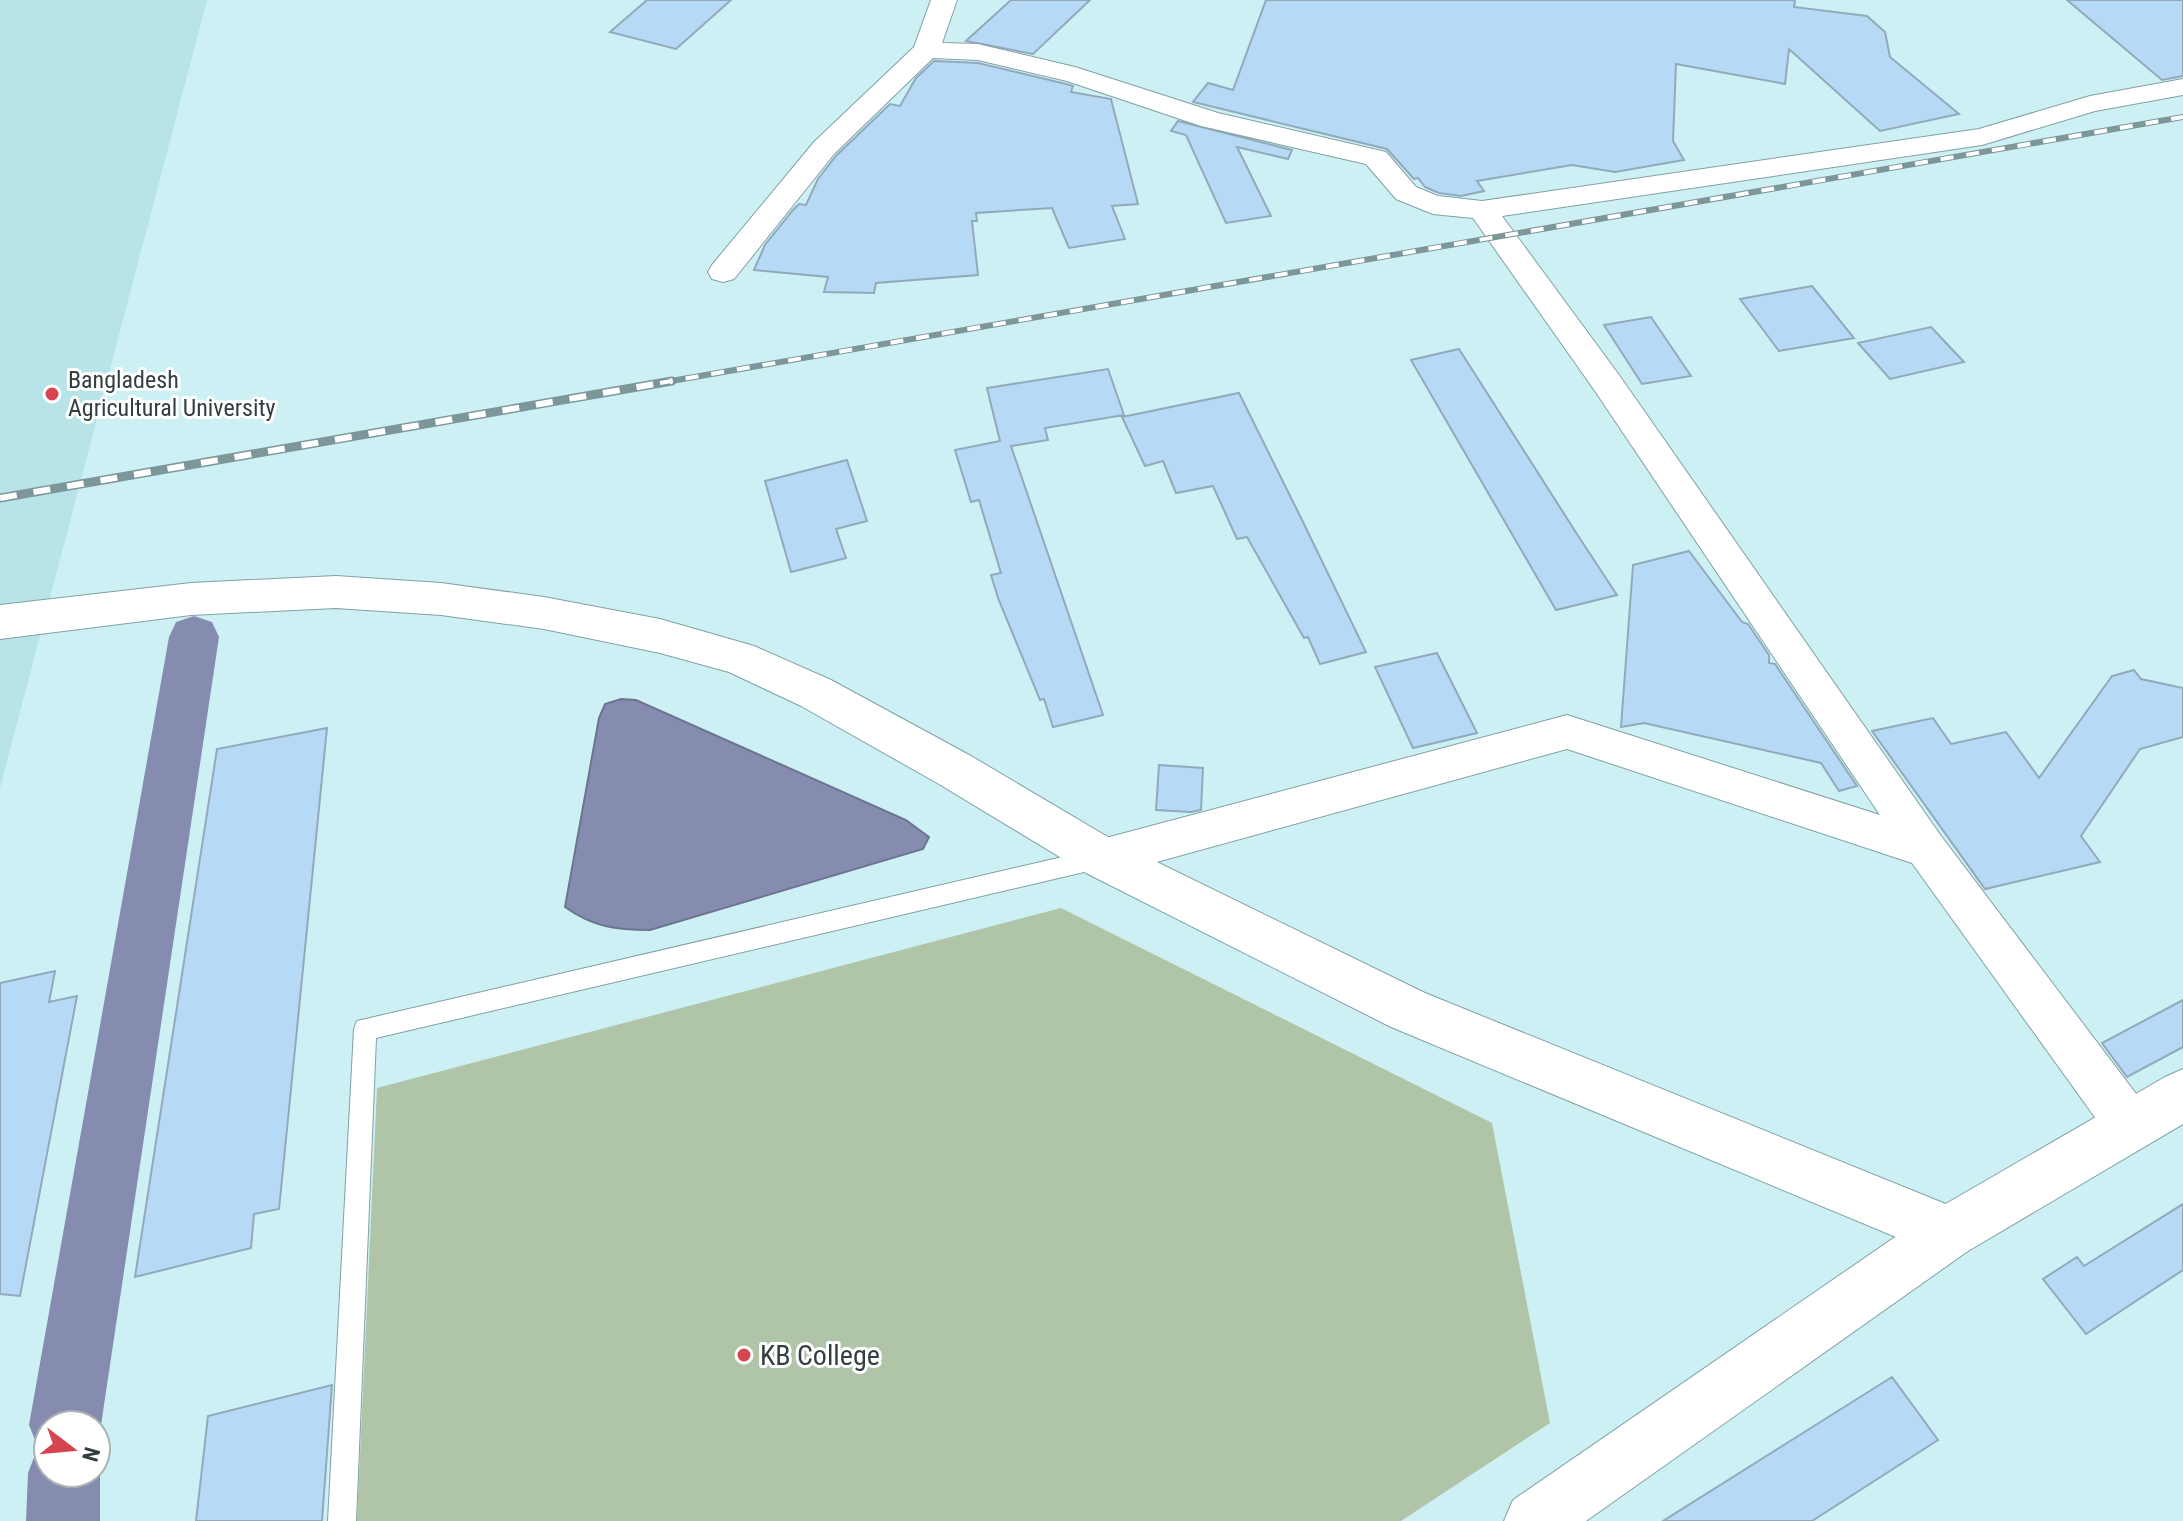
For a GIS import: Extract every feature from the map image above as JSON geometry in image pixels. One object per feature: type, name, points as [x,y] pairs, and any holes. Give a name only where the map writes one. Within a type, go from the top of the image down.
[{"type":"street","points":[[723,272],[824,148],[926,50],[944,0]]},
{"type":"street","points":[[926,50],[978,52],[1075,75],[1211,120],[1376,158],[1406,193],[1433,205],[1482,210],[1982,137],[2090,104],[2183,87]]},
{"type":"street","points":[[1482,210],[1607,383],[1926,849],[2129,1124]]},
{"type":"street","points":[[0,622],[191,599],[336,592],[441,599],[544,613],[660,636],[739,658],[816,693],[955,770],[1102,858],[1408,1010],[1949,1232]]},
{"type":"street","points":[[1102,858],[1567,732],[1926,849]]},
{"type":"street","points":[[1534,1521],[1949,1232],[2183,1095]]},
{"type":"lane","points":[[342,1521],[365,1029],[1102,858]]},
{"type":"shaded area","name":"Bangladesh Agricultural University","points":[[0,0],[207,0],[0,788]]},
{"type":"shaded area","points":[[621,699],[636,700],[906,820],[929,837],[923,849],[650,930],[616,928],[585,919],[565,907],[599,718],[605,704]]},
{"type":"green space","points":[[1061,908],[1492,1123],[1550,1423],[1401,1521],[357,1521],[377,1088]]},
{"type":"building","points":[[647,0],[731,0],[676,49],[610,32]]},
{"type":"building","points":[[1011,0],[1090,0],[1033,54],[966,41]]},
{"type":"building","points":[[1266,0],[1795,0],[1794,7],[1867,16],[1885,32],[1890,57],[1959,114],[1880,131],[1789,49],[1785,84],[1676,64],[1673,141],[1684,160],[1615,172],[1572,165],[1477,181],[1484,191],[1461,196],[1439,193],[1425,187],[1418,178],[1414,179],[1387,149],[1193,102],[1208,83],[1233,90]]},
{"type":"building","points":[[2067,0],[2183,0],[2183,76],[2162,80]]},
{"type":"building","points":[[934,61],[978,63],[1073,86],[1071,92],[1111,99],[1138,204],[1112,206],[1125,239],[1069,248],[1052,208],[976,213],[977,221],[972,221],[978,275],[876,283],[874,293],[824,292],[828,277],[754,270],[765,245],[799,204],[806,205],[818,179],[836,156],[890,104],[900,106],[916,78]]},
{"type":"building","points":[[1178,121],[1292,150],[1288,159],[1237,147],[1271,216],[1226,223],[1186,135],[1171,131]]},
{"type":"building","points":[[1812,286],[1854,338],[1779,351],[1740,299]]},
{"type":"building","points":[[1651,317],[1691,376],[1642,384],[1604,325]]},
{"type":"building","points":[[1931,327],[1964,362],[1890,379],[1858,343]]},
{"type":"building","points":[[1459,349],[1617,595],[1556,610],[1411,360]]},
{"type":"building","points":[[1108,369],[1124,415],[1045,428],[1048,440],[1011,446],[1103,715],[1053,727],[1044,699],[1040,700],[998,598],[991,575],[1001,573],[979,500],[971,502],[955,450],[1000,441],[987,388]]},
{"type":"building","points":[[1239,393],[1366,652],[1320,664],[1308,637],[1304,638],[1247,537],[1237,539],[1213,486],[1176,493],[1163,461],[1145,466],[1122,417]]},
{"type":"building","points":[[847,460],[867,521],[836,529],[846,558],[791,572],[765,481]]},
{"type":"building","points":[[1689,551],[1742,622],[1748,624],[1769,655],[1769,663],[1775,664],[1857,786],[1839,791],[1821,763],[1644,723],[1621,727],[1633,565]]},
{"type":"building","points":[[1437,653],[1477,733],[1413,748],[1375,667]]},
{"type":"building","points":[[2134,670],[2141,679],[2183,688],[2183,737],[2140,749],[2081,836],[2100,862],[1985,889],[1872,731],[1933,718],[1951,744],[2006,732],[2039,778],[2112,676]]},
{"type":"building","points":[[327,728],[279,1209],[254,1214],[251,1248],[135,1277],[217,749]]},
{"type":"building","points":[[1159,765],[1203,768],[1201,810],[1156,810]]},
{"type":"building","points":[[55,971],[49,1002],[77,996],[20,1296],[0,1294],[0,983]]},
{"type":"building","points":[[2183,1000],[2183,1047],[2127,1077],[2102,1043]]},
{"type":"building","points":[[2183,1204],[2183,1270],[2086,1334],[2043,1279],[2077,1257],[2084,1266]]},
{"type":"building","points":[[1892,1377],[1938,1440],[1812,1521],[1663,1521]]},
{"type":"building","points":[[332,1385],[322,1521],[196,1521],[208,1416]]},
{"type":"waterway","points":[[68,1409],[194,637]]},
{"type":"waterway","points":[[63,1521],[64,1489]]},
{"type":"railway","points":[[660,383],[2183,117]]},
{"type":"railway","points":[[0,498],[672,381]]},
{"type":"place","name":"Bangladesh Agricultural University","points":[[52,394]]},
{"type":"place","name":"KB College","points":[[744,1355]]}]
